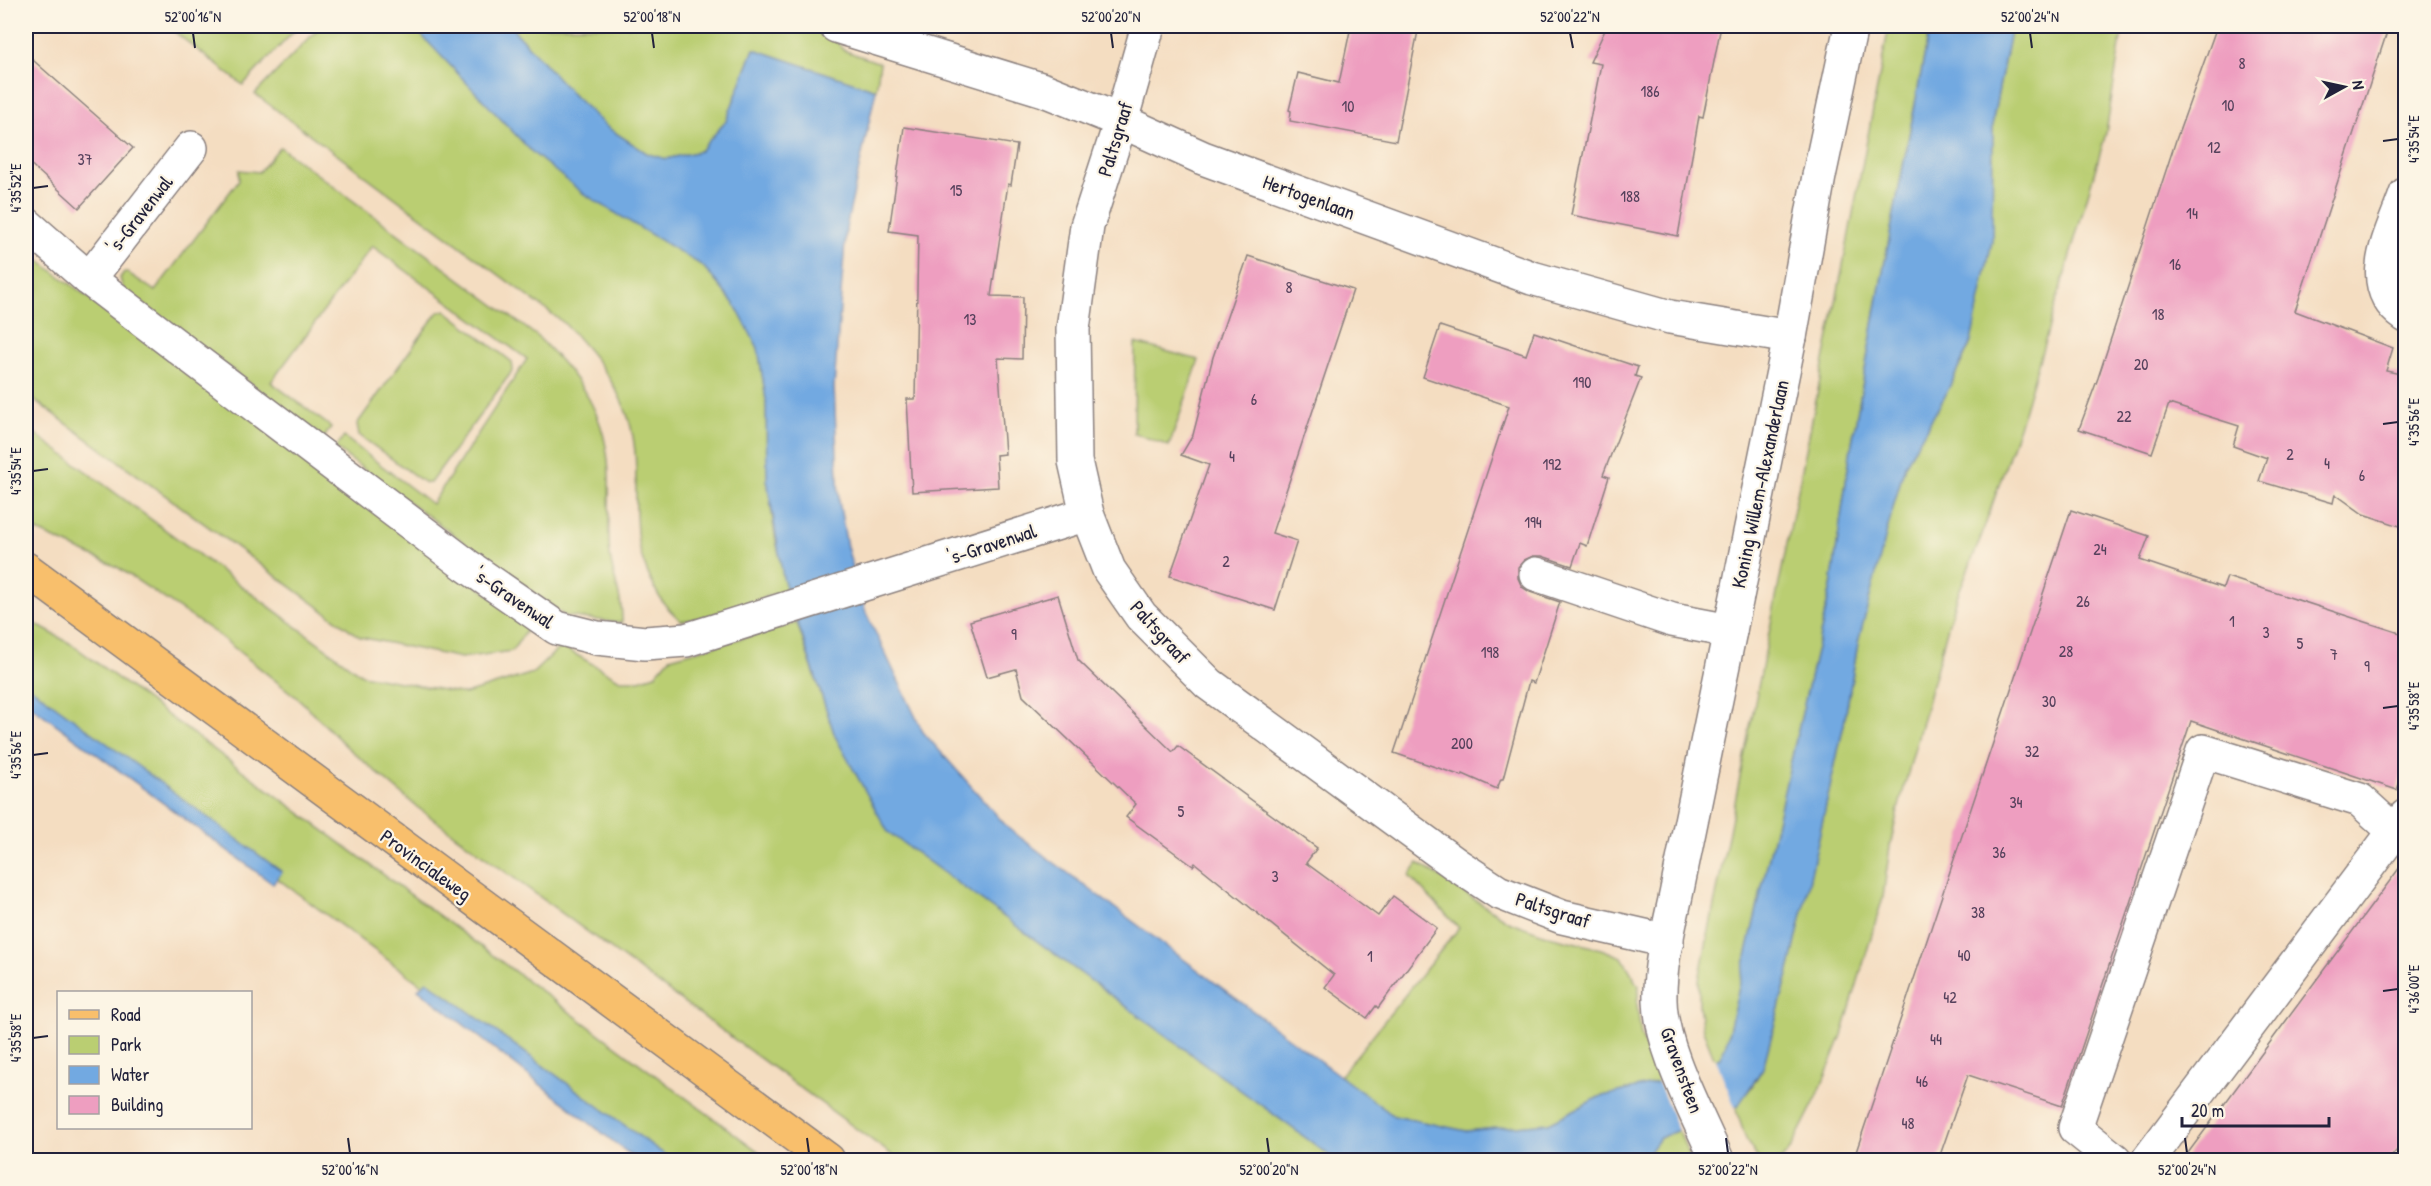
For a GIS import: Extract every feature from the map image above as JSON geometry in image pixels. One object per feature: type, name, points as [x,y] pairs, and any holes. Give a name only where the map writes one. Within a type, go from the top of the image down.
[{"type":"main road","name":"Provincialeweg","points":[[26,569],[828,1161]]},
{"type":"street","name":"Hertogenlaan","points":[[836,26],[1044,90],[1122,121],[1203,158],[1532,278],[1670,317],[1790,338]]},
{"type":"street","name":"Paltsgraaf","points":[[1148,26],[1122,121],[1088,226],[1073,329],[1075,461],[1087,514],[1109,570],[1141,616],[1209,684],[1457,865],[1498,892],[1562,917],[1667,941]]},
{"type":"street","name":"Koning Willem-Alexanderlaan","points":[[1667,941],[1790,338],[1819,176],[1851,26]]},
{"type":"street","name":"'s-Gravenwal","points":[[89,279],[191,148]]},
{"type":"street","points":[[2406,194],[2380,269],[2385,293],[2406,316]]},
{"type":"street","name":"'s-Gravenwal","points":[[26,224],[89,279],[466,566],[557,628],[597,638],[645,643],[686,640],[1087,514]]},
{"type":"street","points":[[1536,574],[1672,620],[1730,631]]},
{"type":"street","points":[[2115,1161],[2076,1128],[2203,751],[2360,800],[2399,823],[2148,1161]]},
{"type":"street","name":"Gravensteen","points":[[1667,941],[1660,1000],[1665,1029],[1674,1060],[1712,1147]]},
{"type":"green space","points":[[167,26],[299,26],[243,85]]},
{"type":"green space","points":[[321,26],[413,26],[533,153],[584,194],[703,266],[735,305],[758,348],[766,400],[767,479],[775,536],[787,590],[708,616],[681,621],[664,604],[647,572],[638,541],[635,448],[628,417],[616,390],[593,355],[564,323],[255,94]]},
{"type":"green space","points":[[510,26],[770,26],[783,30],[793,26],[803,26],[834,37],[843,50],[880,63],[876,90],[754,49],[726,121],[700,151],[667,159],[648,154],[608,128],[575,97]]},
{"type":"green space","points":[[1889,26],[1930,26],[1850,454],[1831,587],[1726,1044],[1720,1058],[1715,1060],[1703,1030],[1699,1006],[1699,980]]},
{"type":"green space","points":[[2011,26],[2123,26],[2106,133],[2024,412],[1980,540],[1954,604],[1898,810],[1883,897],[1842,1035],[1817,1097],[1791,1148],[1781,1160],[1759,1160],[1747,1142],[1735,1107],[1751,1088],[1763,1068],[1792,959],[1844,724],[1869,593],[1905,465],[1944,398],[1970,345],[1992,241],[1993,119]]},
{"type":"green space","points":[[280,147],[537,336],[578,383],[597,416],[607,455],[609,546],[621,603],[622,623],[565,616],[335,448],[344,437],[432,504],[527,359],[372,246],[271,382],[331,427],[324,438],[123,289],[120,278],[124,272],[155,291],[239,180],[239,170],[259,172]]},
{"type":"green space","points":[[26,251],[530,625],[512,651],[461,658],[360,637],[26,394]]},
{"type":"green space","points":[[445,310],[512,362],[513,370],[430,483],[425,483],[359,435],[357,424],[437,313]]},
{"type":"green space","points":[[1135,343],[1199,360],[1169,446],[1134,433]]},
{"type":"green space","points":[[26,427],[362,675],[465,694],[533,673],[561,646],[620,680],[639,680],[655,675],[670,658],[797,623],[835,736],[888,832],[1336,1160],[899,1160],[417,807],[347,747],[301,701],[217,634],[117,567],[26,526]]},
{"type":"green space","points":[[26,619],[71,644],[770,1160],[672,1160],[427,981],[422,985],[278,879],[281,872],[26,684]]},
{"type":"green space","points":[[1418,863],[1508,921],[1549,936],[1601,949],[1622,957],[1639,986],[1637,1004],[1641,1035],[1660,1082],[1599,1097],[1549,1123],[1466,1131],[1394,1116],[1340,1076],[1459,928],[1409,876]]},
{"type":"green space","points":[[1679,1130],[1690,1160],[1643,1160],[1659,1138]]},
{"type":"water","points":[[413,26],[510,26],[575,97],[608,128],[648,154],[666,159],[700,151],[726,121],[754,49],[876,90],[846,228],[834,387],[839,501],[847,547],[866,613],[923,732],[1009,829],[1394,1116],[1466,1131],[1549,1123],[1599,1097],[1660,1082],[1720,1058],[1726,1044],[1831,587],[1850,454],[1930,26],[2011,26],[1993,119],[1992,241],[1971,342],[1944,398],[1905,465],[1858,643],[1844,724],[1792,959],[1763,1068],[1738,1106],[1659,1138],[1643,1160],[1336,1160],[888,832],[835,736],[783,578],[767,479],[766,400],[758,348],[735,305],[703,266],[584,194],[533,153]]},
{"type":"water","points":[[26,684],[282,872],[273,884],[26,702]]},
{"type":"water","points":[[427,981],[672,1160],[637,1160],[418,989]]},
{"type":"pier","points":[[1715,1057],[1736,1110],[1679,1133],[1657,1079]]},
{"type":"building","points":[[1351,26],[1419,26],[1396,141],[1290,121],[1291,111],[1289,110],[1298,73],[1339,83]]},
{"type":"building","points":[[1607,26],[1721,26],[1703,117],[1699,116],[1678,236],[1571,215],[1601,64],[1590,62]]},
{"type":"building","points":[[2217,26],[2389,26],[2295,311],[2393,348],[2386,371],[2406,375],[2406,528],[2363,514],[2335,494],[2333,503],[2259,481],[2267,458],[2233,446],[2239,426],[2169,404],[2152,453],[2079,429],[2176,140]]},
{"type":"building","points":[[26,54],[133,148],[79,208],[26,160]]},
{"type":"building","points":[[904,127],[1017,145],[1011,185],[1008,184],[991,296],[1023,297],[1022,359],[998,358],[1005,454],[996,455],[998,487],[912,492],[907,399],[915,399],[918,235],[889,231]]},
{"type":"building","points":[[1248,256],[1353,290],[1272,533],[1297,541],[1275,610],[1170,576],[1209,465],[1181,455],[1193,435],[1213,357]]},
{"type":"building","points":[[1440,326],[1526,355],[1534,332],[1638,367],[1635,376],[1641,378],[1603,475],[1609,477],[1587,546],[1580,543],[1572,566],[1542,556],[1533,556],[1524,560],[1518,567],[1518,578],[1522,587],[1560,602],[1534,683],[1529,681],[1503,779],[1497,789],[1463,774],[1462,776],[1394,753],[1509,406],[1423,377]]},
{"type":"building","points":[[2071,510],[2149,536],[2140,560],[2223,588],[2227,577],[2406,635],[2406,763],[2397,790],[2191,721],[2062,1106],[1968,1075],[1938,1161],[1853,1161]]},
{"type":"building","points":[[1058,595],[1078,660],[1173,752],[1178,746],[1317,848],[1306,863],[1378,916],[1393,896],[1437,928],[1378,1008],[1376,1006],[1367,1018],[1325,987],[1334,975],[1195,863],[1193,866],[1126,817],[1136,804],[1023,696],[1016,669],[987,677],[970,621]]},
{"type":"building","points":[[2406,859],[2406,1139],[2388,1161],[2182,1161]]}]
